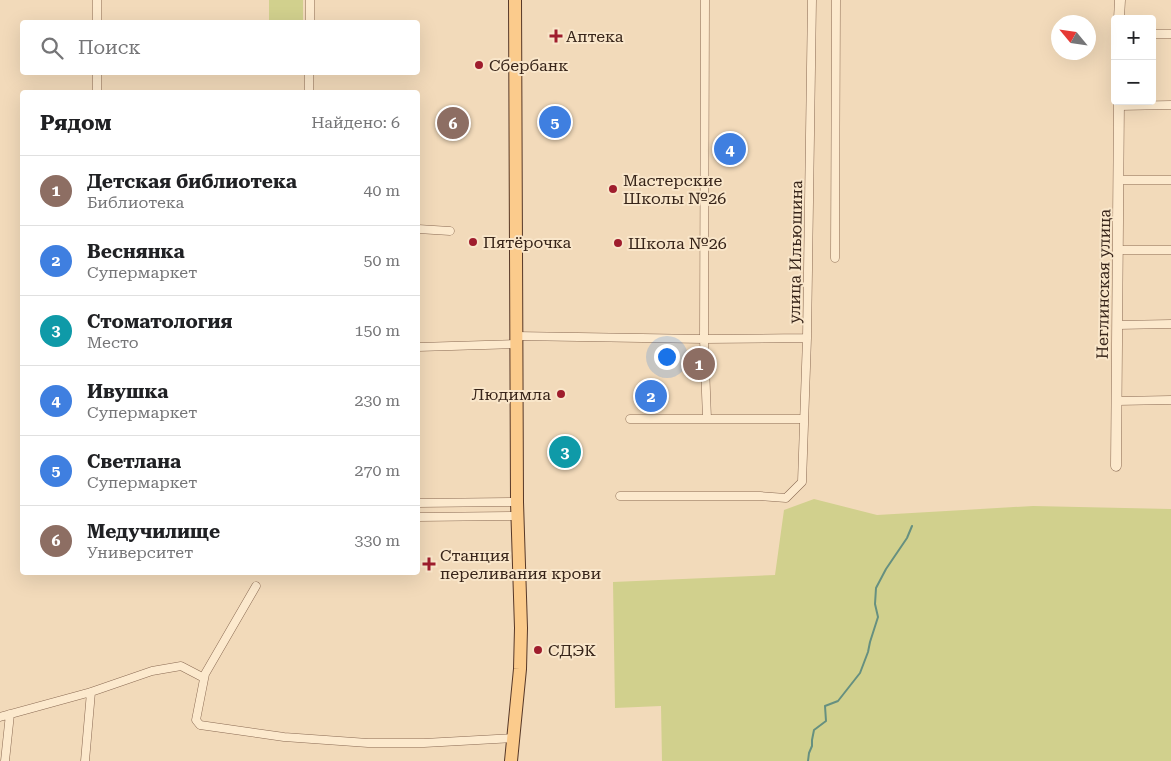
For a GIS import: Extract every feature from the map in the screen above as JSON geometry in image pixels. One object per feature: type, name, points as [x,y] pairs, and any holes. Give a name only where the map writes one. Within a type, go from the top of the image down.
[{"type":"main road","points":[[511,761],[520,669],[521,636],[517,516],[515,0]]},
{"type":"street","points":[[97,0],[97,20]]},
{"type":"street","points":[[310,0],[310,20]]},
{"type":"street","points":[[705,0],[704,338],[706,419]]},
{"type":"street","name":"улица Ильюшина","points":[[620,496],[760,496],[786,498],[802,482],[807,338],[812,0]]},
{"type":"street","points":[[835,258],[836,0]]},
{"type":"street","points":[[1120,0],[1120,15]]},
{"type":"street","points":[[1156,34],[1171,34]]},
{"type":"street","points":[[97,75],[97,90]]},
{"type":"street","points":[[309,75],[309,90]]},
{"type":"street","name":"Неглинская улица","points":[[1116,466],[1119,105]]},
{"type":"street","points":[[1156,105],[1171,105]]},
{"type":"street","points":[[1119,180],[1171,180]]},
{"type":"street","points":[[420,229],[450,231]]},
{"type":"street","points":[[1118,250],[1171,250]]},
{"type":"street","points":[[1117,325],[1171,324]]},
{"type":"street","points":[[420,347],[516,340],[807,338]]},
{"type":"street","points":[[1117,401],[1171,400]]},
{"type":"street","points":[[630,419],[804,419]]},
{"type":"street","points":[[420,503],[517,502]]},
{"type":"street","points":[[420,517],[517,516]]},
{"type":"street","points":[[256,586],[204,674],[196,720],[200,725],[284,737],[368,743],[424,743],[513,738]]},
{"type":"street","points":[[0,717],[91,692],[152,671],[181,666],[204,678]]},
{"type":"street","points":[[85,761],[91,692]]},
{"type":"street","points":[[4,761],[10,714]]},
{"type":"shaded area","points":[[269,0],[303,0],[303,20],[269,20]]},
{"type":"shaded area","points":[[814,499],[877,515],[1033,506],[1171,509],[1171,761],[662,761],[661,706],[615,708],[613,582],[775,575],[784,510]]},
{"type":"waterway","points":[[808,761],[814,730],[826,721],[825,706],[838,701],[860,673],[878,617],[875,604],[876,588],[886,569],[907,538],[912,526]]},
{"type":"place","name":"Аптека","points":[[556,36]]},
{"type":"place","name":"Сбербанк","points":[[479,65]]},
{"type":"place","name":"Светлана","points":[[555,122]]},
{"type":"place","name":"Медучилище","points":[[453,123]]},
{"type":"place","name":"Ивушка","points":[[730,149]]},
{"type":"place","name":"Мастерские Школы №26","points":[[613,189]]},
{"type":"place","name":"Пятёрочка","points":[[473,242]]},
{"type":"place","name":"Школа №26","points":[[618,243]]},
{"type":"place","name":"Детская библиотека","points":[[699,364]]},
{"type":"place","name":"Людимла","points":[[561,394]]},
{"type":"place","name":"Веснянка","points":[[651,396]]},
{"type":"place","name":"Стоматология","points":[[565,452]]},
{"type":"place","name":"Станция переливания крови","points":[[429,564]]},
{"type":"place","name":"СДЭК","points":[[538,650]]}]
